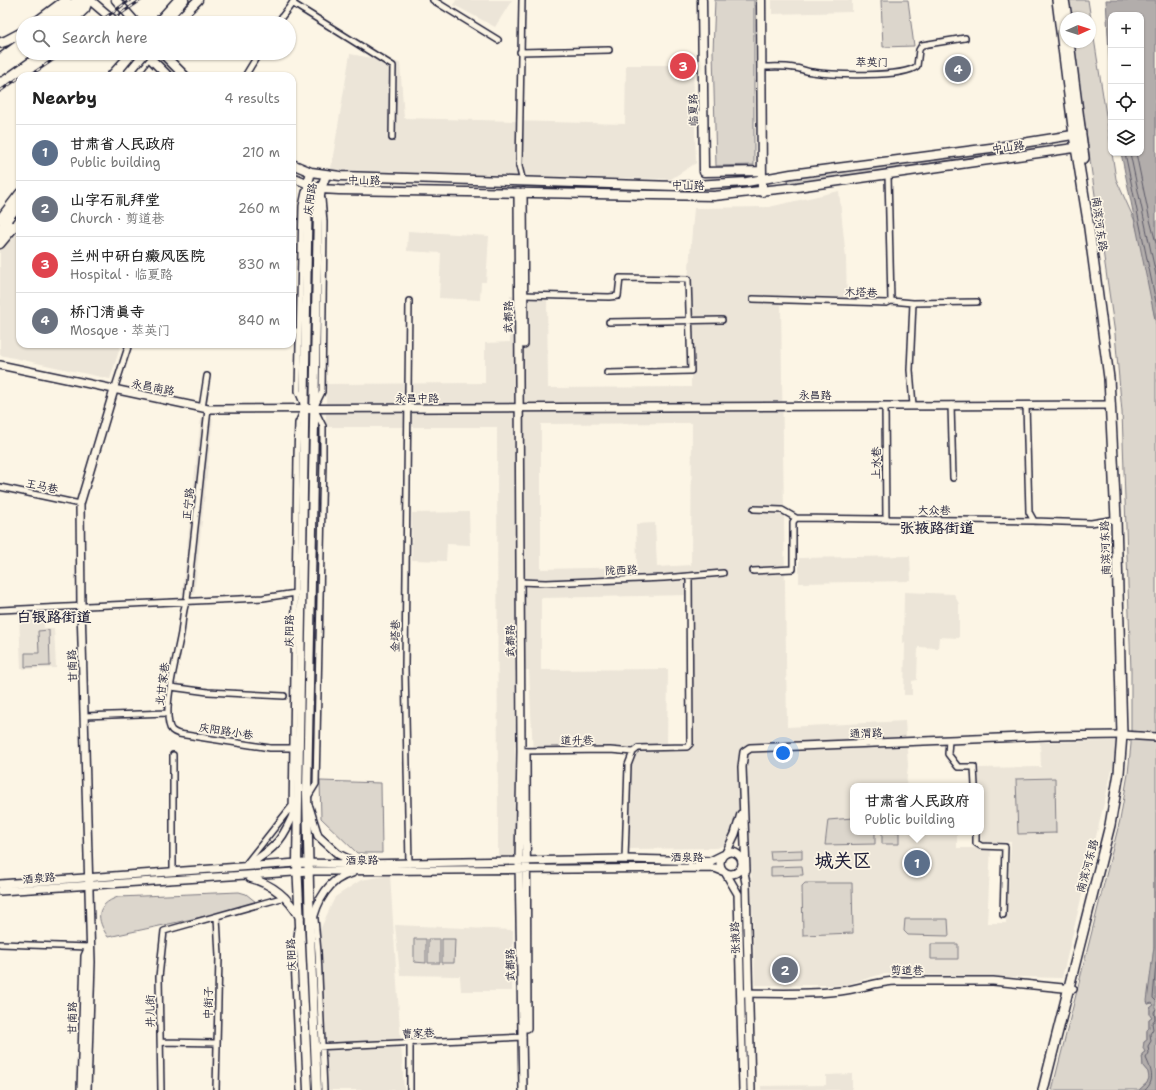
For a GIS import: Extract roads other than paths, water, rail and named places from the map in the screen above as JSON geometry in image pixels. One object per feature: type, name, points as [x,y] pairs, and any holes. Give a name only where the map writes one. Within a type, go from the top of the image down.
[{"type":"highway","points":[[44,16],[66,0]]},
{"type":"highway","points":[[56,16],[67,7],[80,0]]},
{"type":"highway","name":"南滨河东路","points":[[1057,0],[1105,337],[1111,405],[1128,735]]},
{"type":"highway","points":[[1064,0],[1065,12]]},
{"type":"highway","points":[[0,42],[6,42],[16,36]]},
{"type":"highway","points":[[0,59],[16,47]]},
{"type":"highway","name":"南滨河东路","points":[[1070,48],[1077,134]]},
{"type":"highway","name":"南滨河东路","points":[[1048,1090],[1110,825],[1119,773],[1128,735],[1121,518],[1115,392],[1109,335],[1079,148]]},
{"type":"highway","name":"南滨河东路","points":[[1043,1090],[1071,988]]},
{"type":"main road","points":[[66,16],[86,0]]},
{"type":"main road","points":[[77,16],[84,9],[89,0],[108,16]]},
{"type":"main road","points":[[116,0],[130,16]]},
{"type":"main road","points":[[163,16],[178,0]]},
{"type":"main road","points":[[170,16],[184,0]]},
{"type":"main road","points":[[176,16],[190,0]]},
{"type":"main road","points":[[182,16],[198,0]]},
{"type":"main road","name":"临夏路","points":[[702,0],[704,172]]},
{"type":"main road","points":[[761,0],[762,192]]},
{"type":"main road","points":[[0,65],[16,53]]},
{"type":"main road","points":[[0,72],[18,60]]},
{"type":"main road","points":[[115,72],[126,60]]},
{"type":"main road","points":[[122,72],[133,60]]},
{"type":"main road","points":[[130,72],[141,60]]},
{"type":"main road","points":[[136,72],[143,60]]},
{"type":"main road","points":[[153,60],[164,72]]},
{"type":"main road","points":[[169,60],[180,72]]},
{"type":"main road","name":"中山路","points":[[296,166],[311,172],[326,175],[523,183],[676,186],[747,182],[791,174],[1077,134]]},
{"type":"main road","name":"中山路","points":[[296,179],[321,189],[697,196],[762,192],[1079,148]]},
{"type":"main road","points":[[695,184],[704,172],[762,171]]},
{"type":"main road","name":"庆阳路","points":[[308,1090],[294,806],[297,593],[305,408],[308,184],[311,172]]},
{"type":"main road","points":[[736,172],[747,182],[762,192]]},
{"type":"main road","name":"庆阳路","points":[[317,1090],[318,1047],[310,934],[307,800],[318,210],[321,189],[326,175]]},
{"type":"main road","name":"武都路","points":[[521,192],[524,751],[522,862],[523,1090]]},
{"type":"main road","points":[[0,219],[16,199]]},
{"type":"main road","points":[[0,229],[16,208]]},
{"type":"main road","points":[[0,237],[16,217]]},
{"type":"main road","points":[[0,244],[16,225]]},
{"type":"main road","name":"永昌南路","points":[[0,365],[205,408],[305,408]]},
{"type":"main road","name":"甘南路","points":[[87,1090],[91,962],[89,947],[80,504],[114,390]]},
{"type":"main road","name":"永昌路","points":[[522,408],[1111,405]]},
{"type":"main road","points":[[305,408],[314,408]]},
{"type":"main road","name":"永昌中路","points":[[314,408],[522,408]]},
{"type":"main road","name":"通渭路","points":[[746,883],[743,805],[744,752],[750,748],[1128,735],[1156,737]]},
{"type":"main road","points":[[307,800],[318,836],[338,854],[362,867]]},
{"type":"main road","points":[[743,805],[739,822],[720,864],[738,894],[751,1090]]},
{"type":"main road","points":[[245,867],[278,844],[292,818],[294,806]]},
{"type":"main road","points":[[725,872],[732,874],[738,871],[742,862],[745,842]]},
{"type":"main road","points":[[725,854],[732,852],[737,854],[742,862],[746,883]]},
{"type":"main road","name":"酒泉路","points":[[362,867],[409,864],[625,859],[710,861],[725,854]]},
{"type":"main road","name":"酒泉路","points":[[0,884],[173,871],[297,864],[309,867],[522,870],[715,868],[725,872]]},
{"type":"main road","name":"酒泉路","points":[[0,891],[297,874],[309,867]]},
{"type":"main road","points":[[310,934],[314,912],[322,896],[335,881],[362,867]]},
{"type":"main road","name":"武都路","points":[[522,870],[528,1090]]},
{"type":"main road","points":[[244,876],[266,884],[285,897],[300,919]]},
{"type":"main road","name":"张掖路","points":[[744,993],[746,883]]},
{"type":"main road","name":"甘南路","points":[[82,1090],[85,956],[89,947]]},
{"type":"main road","name":"剪道巷","points":[[744,993],[817,994],[843,991],[891,981],[992,981],[1071,988]]},
{"type":"main road","points":[[743,1090],[744,993]]},
{"type":"street","points":[[433,0],[498,40]]},
{"type":"street","points":[[522,0],[519,166],[523,183]]},
{"type":"street","points":[[282,16],[294,1],[394,66],[392,138]]},
{"type":"street","name":"萃英门","points":[[761,67],[795,68],[811,72],[882,74],[903,72],[913,70],[917,66],[919,50],[922,45],[965,38]]},
{"type":"street","points":[[520,52],[609,50]]},
{"type":"street","points":[[247,72],[255,60]]},
{"type":"street","name":"木塔巷","points":[[753,299],[887,303],[890,301],[888,175]]},
{"type":"street","points":[[305,408],[298,391],[302,206],[308,184]]},
{"type":"street","points":[[521,295],[609,297],[618,296],[620,278],[688,279],[691,321],[691,371],[608,372]]},
{"type":"street","points":[[890,301],[913,303],[977,302]]},
{"type":"street","name":"金塔巷","points":[[409,302],[410,409],[405,666],[409,864]]},
{"type":"street","points":[[913,303],[910,370],[913,405]]},
{"type":"street","points":[[609,322],[722,320]]},
{"type":"street","points":[[114,390],[128,348]]},
{"type":"street","name":"正宁路","points":[[188,600],[207,376]]},
{"type":"street","points":[[951,405],[953,478]]},
{"type":"street","points":[[1026,405],[1029,512],[1034,521]]},
{"type":"street","name":"上水巷","points":[[885,406],[886,520]]},
{"type":"street","name":"王马巷","points":[[0,486],[80,504]]},
{"type":"street","name":"大众巷","points":[[754,509],[782,510],[796,518],[1091,522],[1116,519]]},
{"type":"street","points":[[754,571],[793,569],[793,522],[796,518]]},
{"type":"street","name":"陇西路","points":[[523,582],[546,583],[723,573]]},
{"type":"street","name":"道升巷","points":[[524,751],[610,750],[633,752],[638,748],[687,746],[690,744],[689,576]]},
{"type":"street","points":[[0,610],[81,607],[188,600],[262,598],[297,593]]},
{"type":"street","name":"北甘家巷","points":[[84,716],[168,713],[181,634],[183,609],[188,600]]},
{"type":"street","points":[[171,688],[208,692],[284,696]]},
{"type":"street","name":"庆阳路小巷","points":[[168,713],[169,725],[172,731],[179,734],[270,748],[295,748]]},
{"type":"street","points":[[949,740],[948,754],[958,767],[974,767],[975,783]]},
{"type":"street","points":[[625,859],[628,765],[633,752]]},
{"type":"street","points":[[173,755],[173,871]]},
{"type":"street","points":[[245,867],[294,806]]},
{"type":"street","points":[[976,835],[976,843],[981,846],[1005,846],[1003,915]]},
{"type":"street","points":[[217,917],[285,897]]},
{"type":"street","points":[[314,912],[318,952],[318,1047],[324,1090]]},
{"type":"street","name":"井儿街","points":[[161,1090],[159,977],[164,931],[217,917]]},
{"type":"street","name":"中街子","points":[[216,1090],[219,956],[217,917]]},
{"type":"street","points":[[300,919],[294,954],[300,1090]]},
{"type":"street","points":[[0,944],[89,947]]},
{"type":"street","name":"曹家巷","points":[[318,1047],[523,1037]]},
{"type":"street","points":[[161,1042],[217,1042]]},
{"type":"street","points":[[410,1043],[410,1090]]},
{"type":"water","points":[[1106,0],[1156,0],[1156,324],[1122,156],[1144,156],[1144,12],[1108,12],[1108,36]]},
{"type":"water","points":[[1156,849],[1156,1090],[1139,1090],[1147,1083],[1149,1078],[1148,1072],[1143,1066],[1142,1054],[1145,1052],[1143,1048],[1144,1042],[1147,1040],[1149,1019],[1152,1017],[1150,1014],[1150,1008],[1154,1005],[1152,1003],[1148,1004],[1147,1001],[1154,947],[1154,855]]},
{"type":"railway","points":[[108,16],[130,0]]},
{"type":"railway","points":[[117,16],[141,0]]},
{"type":"railway","points":[[35,72],[53,60]]},
{"type":"railway","points":[[0,91],[16,80]]},
{"type":"place","name":"兰州中研白癜风医院","points":[[683,66]]},
{"type":"place","name":"桥门清真寺","points":[[958,69]]},
{"type":"place","name":"甘肃省人民政府","points":[[917,863]]},
{"type":"place","name":"山字石礼拜堂","points":[[785,970]]},
{"type":"district","name":"张掖路街道","points":[[937,528]]},
{"type":"district","name":"白银路街道","points":[[54,617]]},
{"type":"district","name":"城关区","points":[[843,860]]}]
